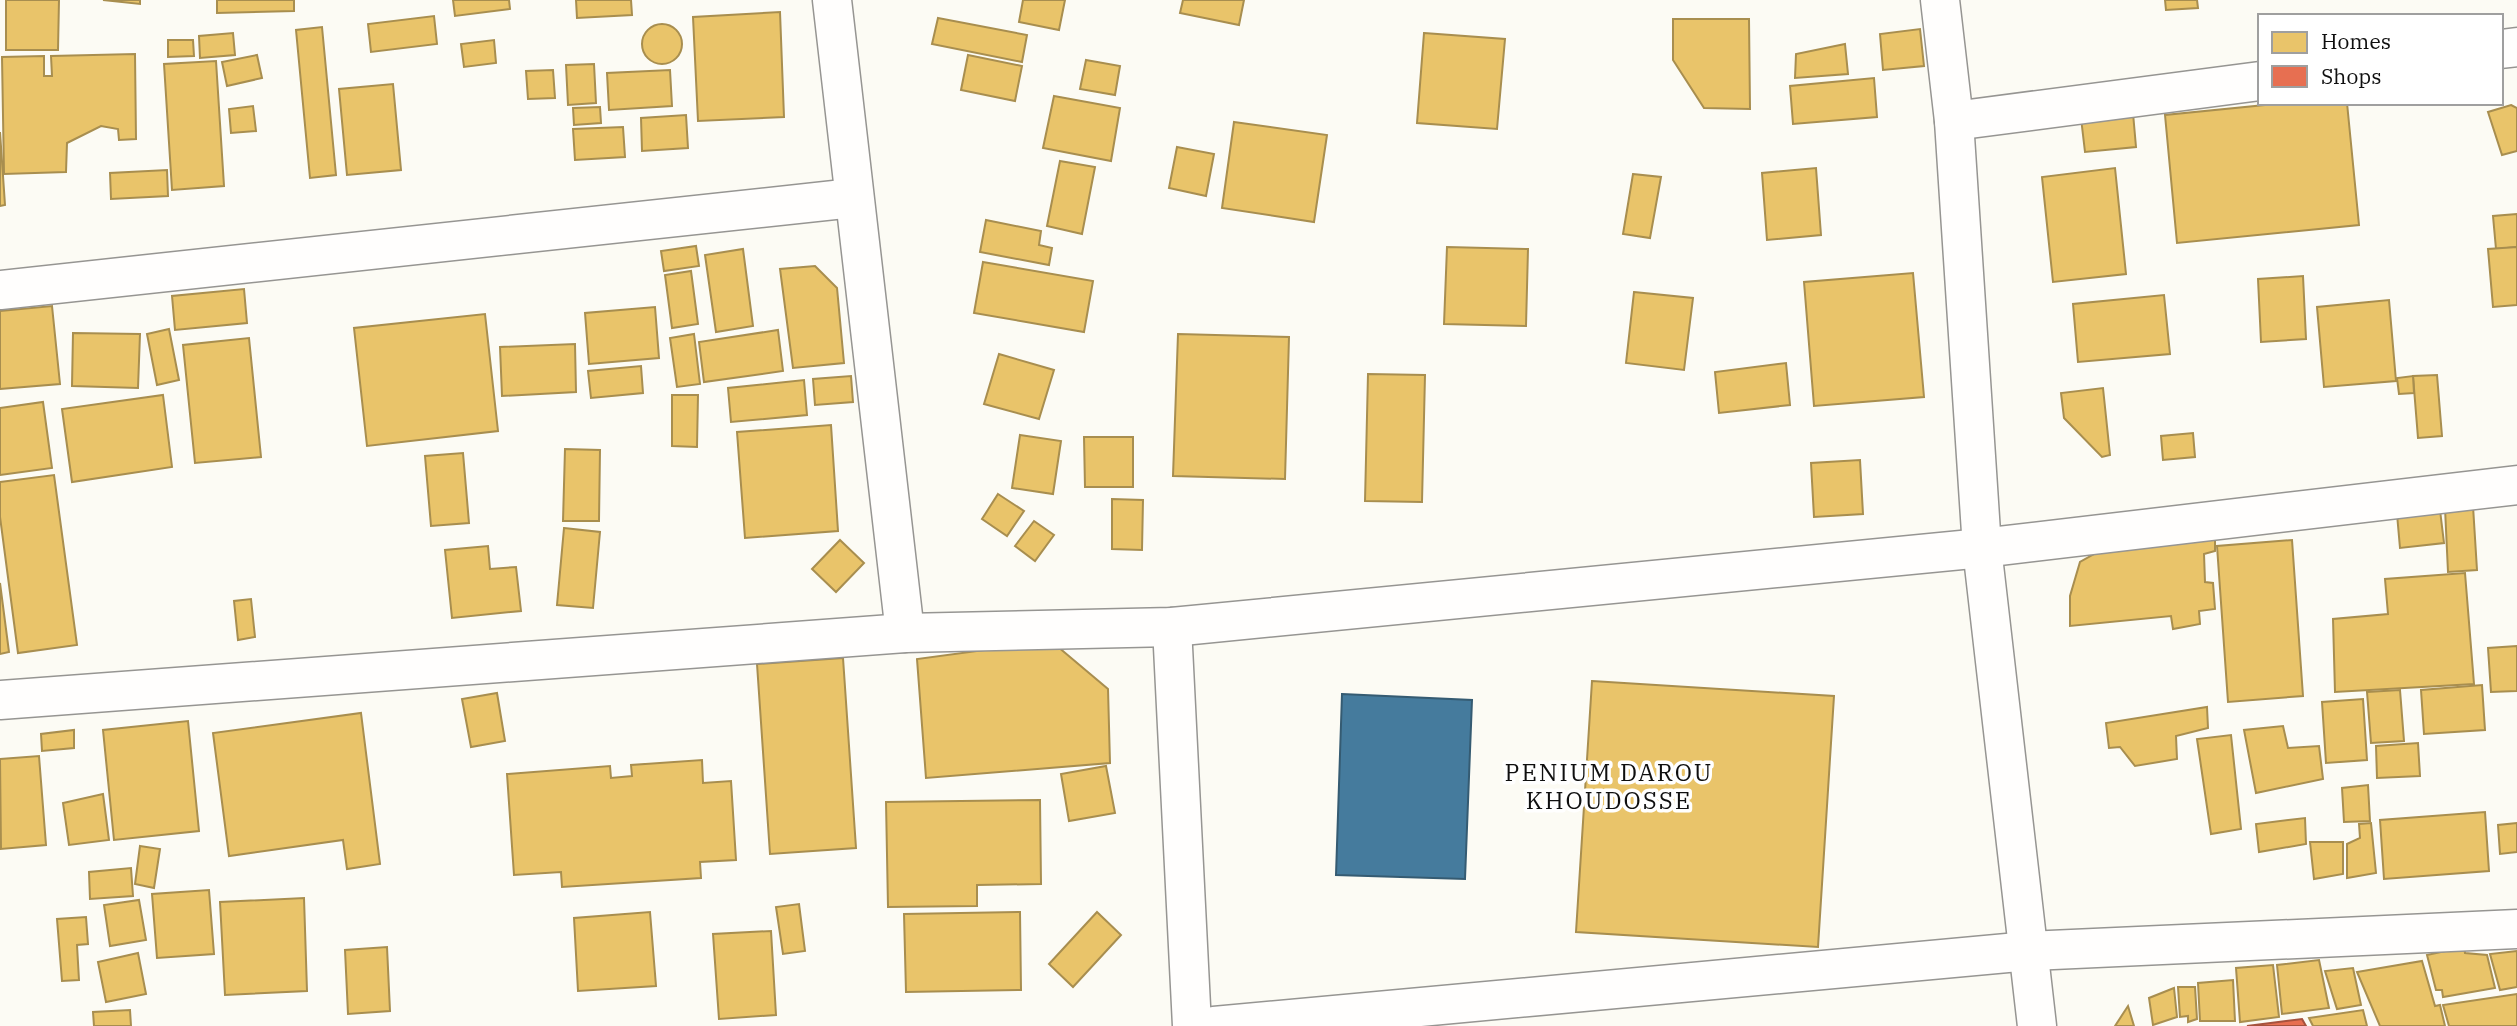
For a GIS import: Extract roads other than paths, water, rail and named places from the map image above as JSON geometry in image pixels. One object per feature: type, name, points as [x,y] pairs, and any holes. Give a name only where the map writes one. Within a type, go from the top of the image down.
[{"type":"street","points":[[832,0],[905,633]]},
{"type":"street","points":[[1940,0],[1954,121],[1982,548],[2037,1026]]},
{"type":"street","points":[[1954,121],[2258,81]]},
{"type":"street","points":[[0,290],[853,198]]},
{"type":"street","points":[[0,699],[905,633],[1172,627],[1982,548],[2517,485]]},
{"type":"street","points":[[1172,627],[1192,1026]]},
{"type":"street","points":[[1214,1026],[2029,951],[2517,929]]},
{"type":"district","name":"PENIUM DAROU KHOUDOSSE","points":[[1609,786]]}]
